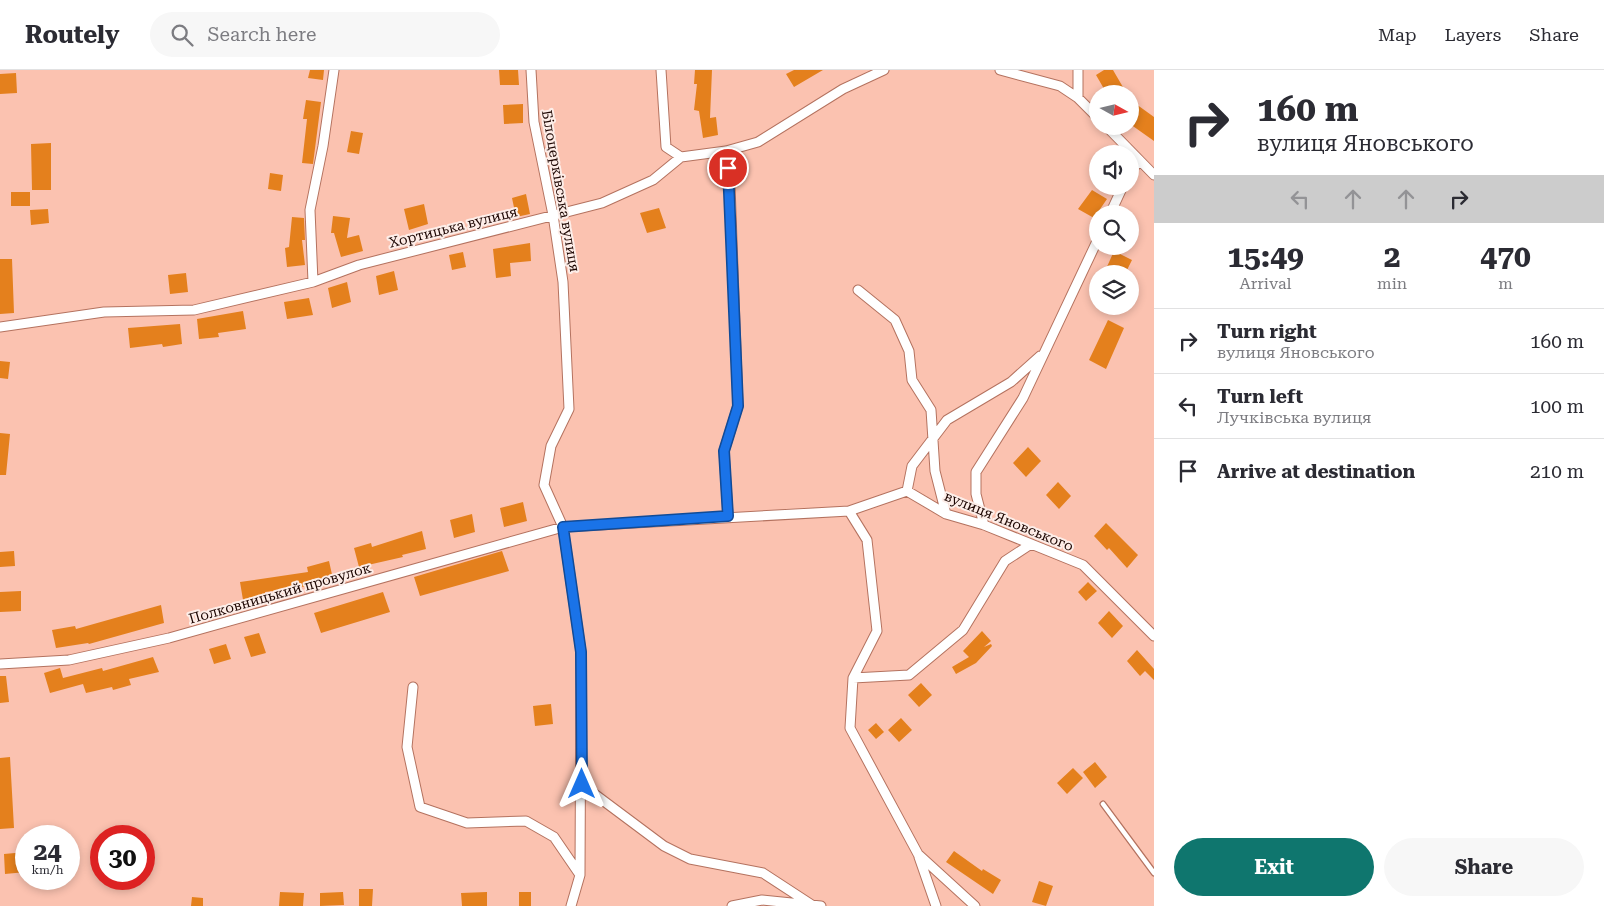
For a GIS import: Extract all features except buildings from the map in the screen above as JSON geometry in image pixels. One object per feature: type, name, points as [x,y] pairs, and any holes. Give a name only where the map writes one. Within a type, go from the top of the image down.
[{"type":"street","points":[[313,282],[310,210],[323,146],[334,70]]},
{"type":"street","name":"Білоцерківська вулиця","points":[[531,70],[534,122],[553,215],[563,282],[569,409],[550,446],[544,485],[563,527],[581,652],[582,784],[580,875],[571,906]]},
{"type":"street","points":[[661,70],[666,146],[681,157],[726,151],[758,142],[843,89],[884,70]]},
{"type":"street","points":[[1000,70],[1060,86],[1078,98],[1089,109]]},
{"type":"street","points":[[1078,70],[1078,98]]},
{"type":"street","points":[[1115,135],[1124,145]]},
{"type":"street","points":[[726,151],[730,185],[738,406],[724,451],[728,516]]},
{"type":"street","name":"Хортицька вулиця","points":[[0,327],[104,312],[194,310],[313,282],[359,265],[602,203],[653,180],[681,157]]},
{"type":"street","points":[[1139,160],[1154,175]]},
{"type":"street","points":[[984,525],[976,494],[976,472],[1022,398],[1090,255]]},
{"type":"street","points":[[858,290],[895,320],[909,351],[912,380],[931,410],[936,471],[946,514]]},
{"type":"street","points":[[563,527],[728,516],[849,512],[907,491],[912,466],[947,420],[1010,382],[1044,352]]},
{"type":"street","name":"вулиця Яновського","points":[[907,491],[946,514],[984,525],[1083,565],[1154,636]]},
{"type":"street","points":[[849,512],[867,540],[877,631],[853,678],[850,728],[918,854],[936,906]]},
{"type":"street","name":"Полковницький провулок","points":[[0,664],[69,660],[169,638],[563,527]]},
{"type":"street","points":[[853,678],[909,675],[964,630],[1006,561],[1031,544]]},
{"type":"street","points":[[413,687],[407,748],[420,807],[467,823],[526,821],[554,837],[580,875]]},
{"type":"street","points":[[582,784],[664,846],[690,859],[763,874],[816,906]]},
{"type":"street","points":[[918,854],[975,906]]},
{"type":"street","points":[[732,906],[762,900],[816,906]]},
{"type":"lane","points":[[1103,804],[1154,873]]},
{"type":"route","points":[[582,784],[581,652],[563,527],[728,516],[724,451],[738,406],[728,168]]}]
